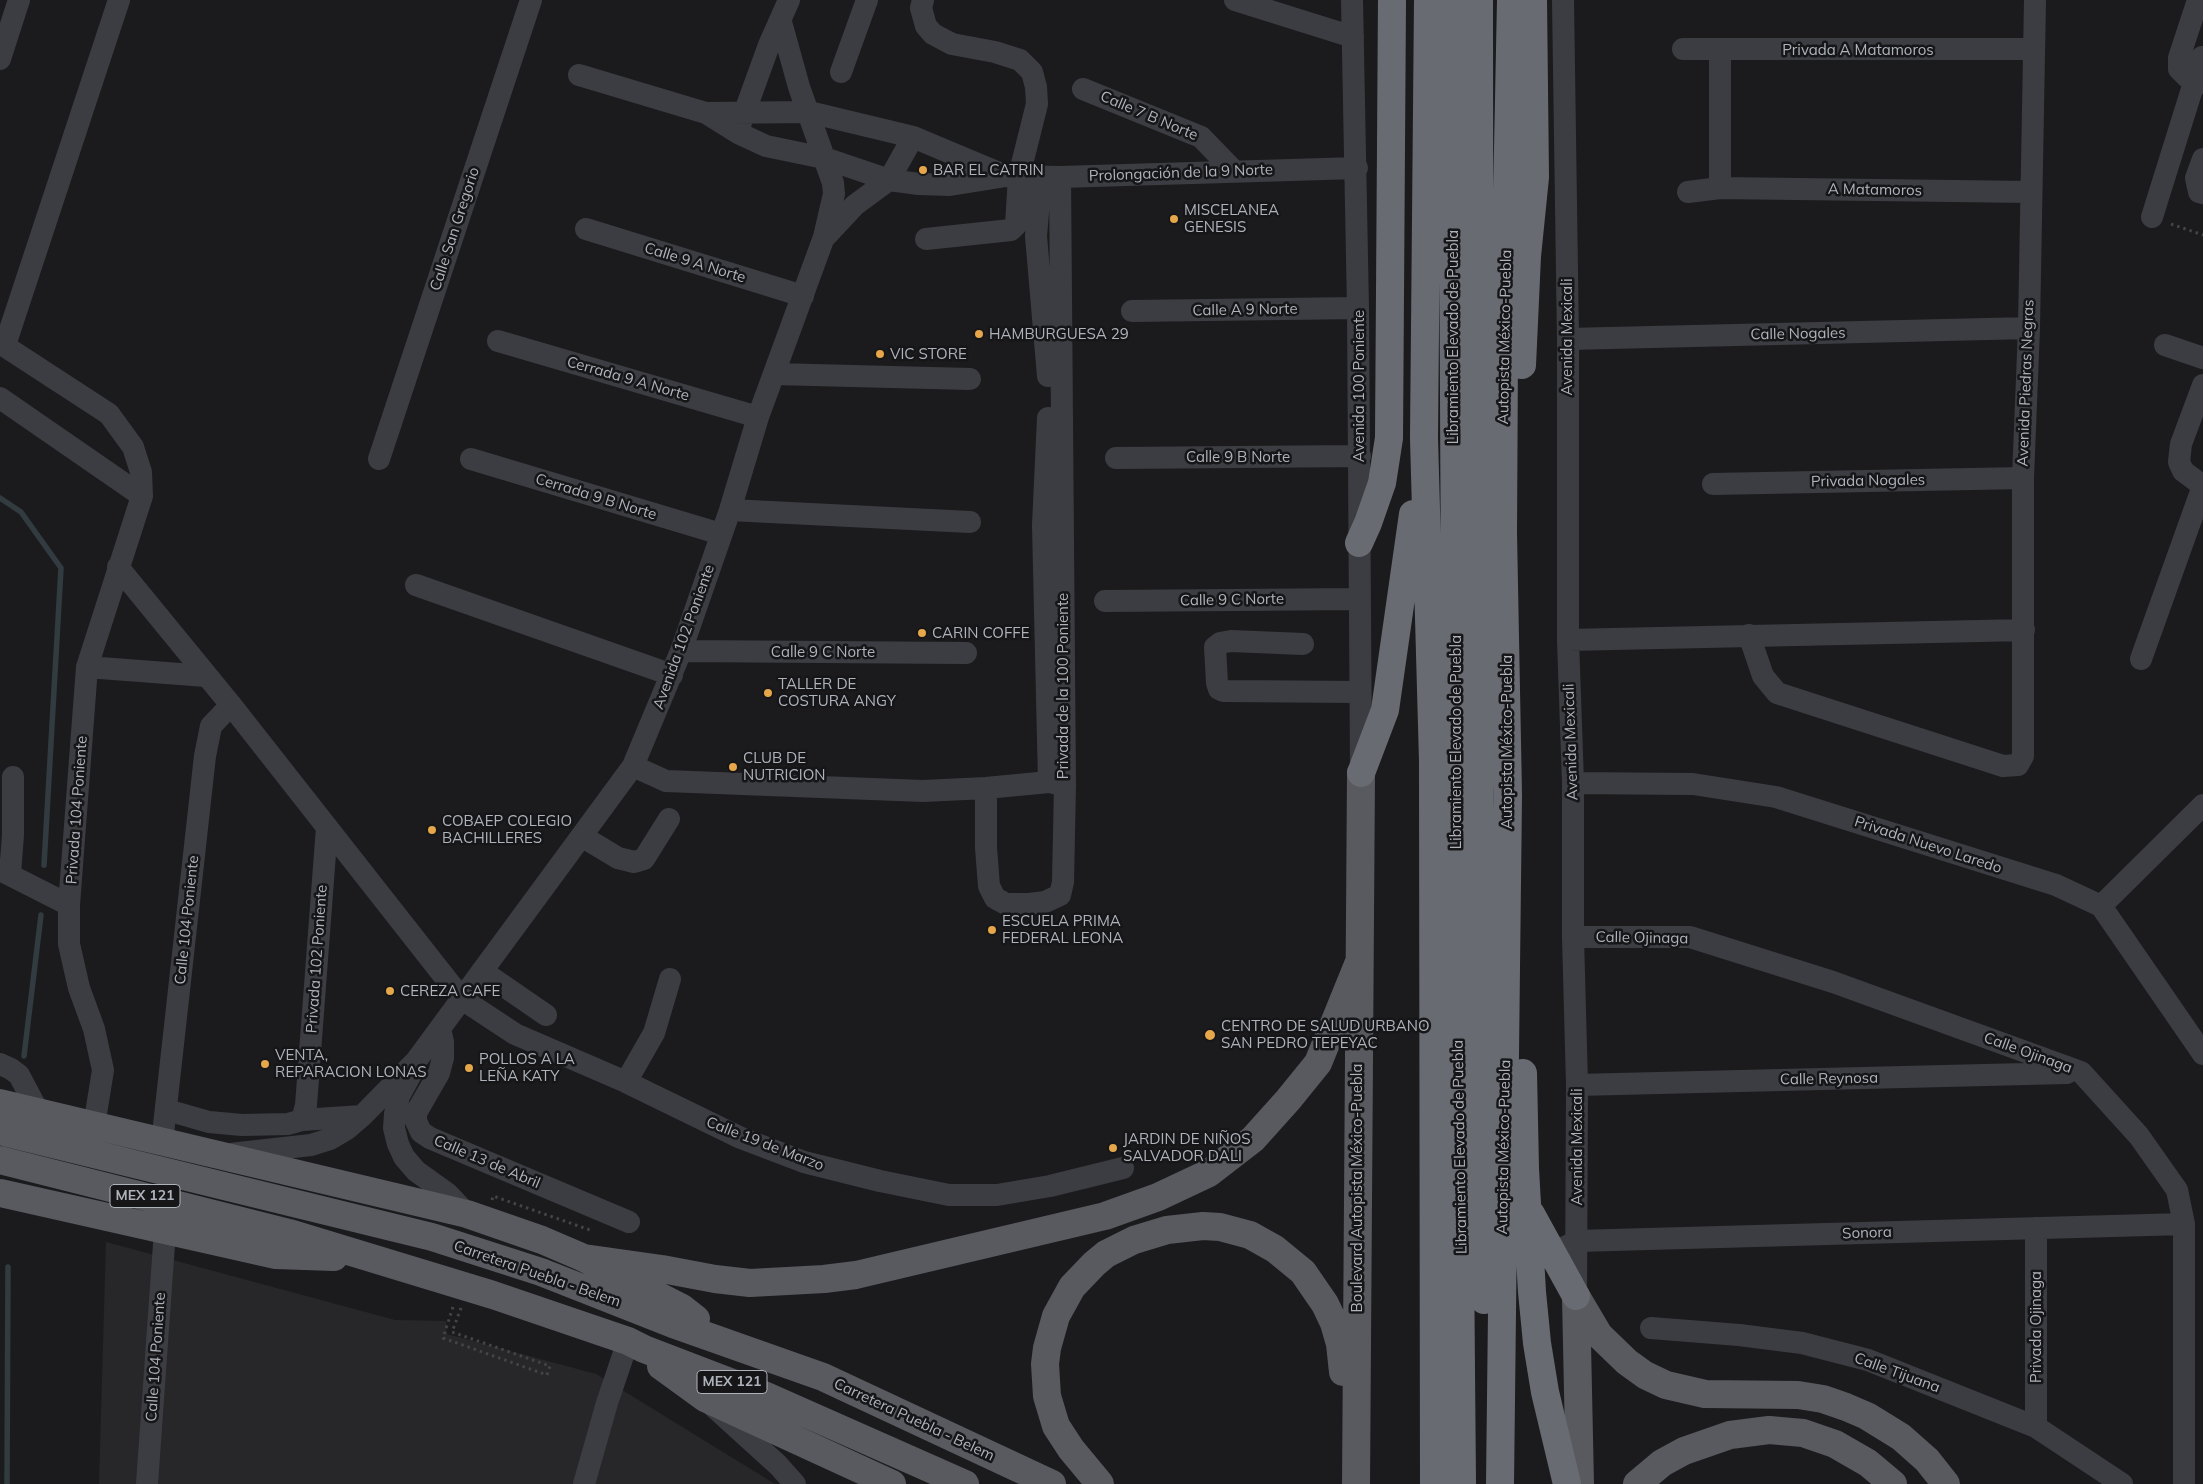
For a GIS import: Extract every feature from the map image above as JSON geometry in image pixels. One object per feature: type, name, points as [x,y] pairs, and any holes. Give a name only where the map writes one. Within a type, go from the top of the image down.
[{"type":"highway","points":[[1359,543],[1371,517],[1382,483],[1389,438],[1392,0]]},
{"type":"highway","points":[[1428,0],[1424,438],[1433,761],[1434,1484]]},
{"type":"highway","name":"Libramiento Elevado de Puebla","points":[[1452,0],[1462,1484]]},
{"type":"highway","name":"Libramiento Elevado de Puebla","points":[[1479,0],[1480,969],[1485,1484]]},
{"type":"highway","name":"Autopista México-Puebla","points":[[1500,1484],[1508,795],[1508,675],[1504,533],[1504,349],[1510,0]]},
{"type":"highway","points":[[1508,675],[1513,604],[1514,503],[1527,256],[1535,177],[1533,0]]},
{"type":"highway","points":[[1361,773],[1385,710],[1424,438]]},
{"type":"highway","points":[[1508,795],[1517,831],[1532,1292],[1538,1351],[1552,1429],[1567,1484]]},
{"type":"highway","points":[[1528,1208],[1576,1296]]},
{"type":"main road","name":"Boulevard Autopista México-Puebla","points":[[1356,1478],[1358,962],[1361,773]]},
{"type":"main road","points":[[584,1258],[662,1269],[715,1280],[750,1283],[824,1279],[856,1275],[1105,1216],[1158,1197],[1209,1173],[1253,1139],[1288,1100],[1318,1064],[1358,962]]},
{"type":"main road","points":[[0,1103],[216,1156],[467,1214],[542,1240],[584,1258],[682,1308],[729,1344]]},
{"type":"main road","name":"Carretera Puebla - Belem","points":[[0,1131],[432,1237],[541,1272],[729,1344],[823,1377],[1052,1484]]},
{"type":"main road","name":"MEX 121","points":[[0,1160],[289,1233],[461,1285],[636,1345],[764,1394],[965,1484]]},
{"type":"main road","points":[[0,1194],[276,1255],[374,1259]]},
{"type":"main road","points":[[1100,1484],[1071,1449],[1056,1426],[1047,1396],[1045,1364],[1056,1316],[1072,1287],[1106,1254],[1149,1234],[1194,1226],[1228,1229],[1263,1241],[1289,1260],[1314,1286],[1334,1323],[1340,1344],[1349,1435],[1356,1478]]},
{"type":"main road","points":[[1576,1296],[1599,1335],[1627,1362],[1645,1375],[1666,1385],[1705,1394],[1798,1395],[1823,1399],[1846,1407],[1867,1416],[1901,1437],[1927,1460],[1946,1484]]},
{"type":"main road","name":"Avenida Mexicali","points":[[1576,1296],[1580,1484]]},
{"type":"main road","points":[[636,1345],[705,1398],[892,1484]]},
{"type":"main road","points":[[1637,1484],[1662,1463],[1684,1451],[1730,1435],[1769,1430],[1803,1433],[1835,1444],[1868,1463],[1893,1484]]},
{"type":"street","points":[[0,59],[19,0]]},
{"type":"street","points":[[119,0],[3,344],[109,414],[134,447],[141,472],[142,496]]},
{"type":"street","name":"Calle San Gregorio","points":[[379,459],[531,0]]},
{"type":"street","points":[[738,133],[744,111],[788,0]]},
{"type":"street","points":[[841,72],[867,0]]},
{"type":"street","points":[[923,0],[921,8],[926,26],[933,34],[952,44],[995,52],[1020,60],[1032,72],[1036,87],[1037,104],[1012,176],[1018,216],[1016,226],[1011,230],[926,239]]},
{"type":"street","points":[[1236,0],[1353,37]]},
{"type":"street","name":"Avenida 100 Poniente","points":[[1352,0],[1357,168],[1361,773]]},
{"type":"street","name":"Avenida Mexicali","points":[[1563,0],[1568,339],[1568,640],[1573,783],[1573,937],[1577,1085],[1576,1296]]},
{"type":"street","name":"Avenida Piedras Negras","points":[[1749,636],[1763,676],[1776,693],[2003,766],[2018,765],[2023,756],[2023,478],[2029,328],[2035,0]]},
{"type":"street","points":[[2152,217],[2199,81],[2192,54],[2198,0]]},
{"type":"street","name":"Avenida 102 Poniente","points":[[216,1156],[312,1145],[330,1139],[347,1129],[362,1116],[416,1061],[583,837],[633,766],[681,651],[730,510],[758,417],[824,237],[834,194],[833,183],[799,87],[780,22]]},
{"type":"street","name":"Privada A Matamoros","points":[[1683,49],[2034,49]]},
{"type":"street","points":[[1720,50],[1720,188]]},
{"type":"street","points":[[579,75],[706,113],[738,133],[766,146],[824,158]]},
{"type":"street","name":"Calle 7 B Norte","points":[[1082,89],[1201,137],[1233,170]]},
{"type":"street","points":[[706,113],[744,111],[809,112]]},
{"type":"street","name":"Prolongación de la 9 Norte","points":[[809,112],[913,137],[1012,176]]},
{"type":"street","points":[[824,237],[854,205],[889,180],[913,137]]},
{"type":"street","name":"Prolongación de la 9 Norte","points":[[824,158],[889,180],[950,185],[1012,176],[1050,177],[1233,170],[1357,168]]},
{"type":"street","points":[[2203,159],[2196,178],[2200,192],[2203,193]]},
{"type":"street","name":"Privada de la 100 Poniente","points":[[986,788],[986,848],[989,886],[995,898],[1006,904],[1029,904],[1045,902],[1060,895],[1063,882],[1057,783],[1050,177]]},
{"type":"street","name":"A Matamoros","points":[[1688,192],[1720,188],[2030,192]]},
{"type":"street","name":"Calle 9 A Norte","points":[[586,230],[803,296]]},
{"type":"street","name":"Calle A 9 Norte","points":[[1132,311],[1358,308]]},
{"type":"street","name":"Calle Nogales","points":[[1568,339],[2029,328]]},
{"type":"street","name":"Cerrada 9 A Norte","points":[[498,341],[758,417]]},
{"type":"street","points":[[2165,345],[2203,358]]},
{"type":"street","points":[[774,374],[970,379]]},
{"type":"street","points":[[2141,659],[2203,486],[2183,471],[2179,462],[2181,444],[2203,386]]},
{"type":"street","points":[[0,398],[142,496]]},
{"type":"street","name":"Calle 9 B Norte","points":[[1116,458],[1360,456]]},
{"type":"street","name":"Cerrada 9 B Norte","points":[[471,459],[721,534]]},
{"type":"street","name":"Privada Nogales","points":[[1713,484],[2023,478]]},
{"type":"street","name":"Privada 104 Poniente","points":[[94,1126],[103,1070],[94,1029],[79,988],[69,944],[69,905],[87,667],[142,496]]},
{"type":"street","points":[[730,510],[970,522]]},
{"type":"street","points":[[118,567],[231,705],[462,999]]},
{"type":"street","points":[[416,585],[672,675]]},
{"type":"street","name":"Calle 9 C Norte","points":[[1105,602],[1359,599]]},
{"type":"street","points":[[1568,640],[2024,630]]},
{"type":"street","points":[[1303,644],[1220,643],[1215,647],[1219,689],[1223,691],[1360,692]]},
{"type":"street","name":"Calle 9 C Norte","points":[[681,651],[966,653]]},
{"type":"street","points":[[87,667],[206,676]]},
{"type":"street","name":"Calle 104 Poniente","points":[[162,1143],[205,756],[211,726],[231,705]]},
{"type":"street","points":[[633,766],[666,781],[923,791],[1057,783]]},
{"type":"street","points":[[13,777],[13,835],[5,872],[69,905]]},
{"type":"street","name":"Privada Nuevo Laredo","points":[[1573,783],[1693,784],[1776,797],[2056,885],[2101,906]]},
{"type":"street","points":[[2203,804],[2101,906],[2203,1054]]},
{"type":"street","points":[[583,837],[618,858],[634,862],[644,859],[669,819]]},
{"type":"street","name":"Privada 102 Poniente","points":[[302,1120],[306,1105],[327,828]]},
{"type":"street","name":"Calle Ojinaga","points":[[1573,937],[1690,937],[1833,982],[2081,1072],[2139,1136],[2177,1190],[2184,1224],[2184,1484]]},
{"type":"street","points":[[482,971],[546,1015]]},
{"type":"street","points":[[626,1082],[654,1033],[670,979]]},
{"type":"street","name":"Calle 19 de Marzo","points":[[462,999],[515,1034],[626,1082],[741,1138],[804,1162],[880,1181],[949,1195],[1006,1194],[1050,1186],[1123,1168]]},
{"type":"street","name":"Calle 13 de Abril","points":[[440,1029],[443,1042],[443,1058],[439,1073],[416,1113],[416,1121],[422,1132],[430,1138],[629,1222]]},
{"type":"street","name":"Avenida 102 Poniente","points":[[416,1061],[400,1096],[395,1114],[394,1128],[398,1144],[404,1158],[416,1170],[448,1194],[467,1214]]},
{"type":"street","points":[[0,1064],[20,1075],[39,1113]]},
{"type":"street","name":"Calle Reynosa","points":[[1577,1085],[2081,1072]]},
{"type":"street","points":[[167,1110],[209,1122],[242,1125],[288,1124],[302,1120],[362,1116]]},
{"type":"street","name":"Sonora","points":[[1553,1254],[1577,1241],[2184,1224]]},
{"type":"street","name":"Privada Ojinaga","points":[[2036,1228],[2036,1427]]},
{"type":"street","name":"Calle 104 Poniente","points":[[147,1484],[165,1230]]},
{"type":"street","name":"Calle Tijuana","points":[[1651,1328],[1739,1335],[1802,1343],[1858,1357],[2036,1427],[2122,1484]]},
{"type":"street","points":[[584,1484],[607,1403],[636,1345]]},
{"type":"street","points":[[705,1398],[778,1465],[795,1484]]},
{"type":"path","points":[[2152,217],[2203,235]]},
{"type":"path","points":[[443,1338],[461,1285]]},
{"type":"shaded area","points":[[106,1242],[395,1320],[446,1321],[447,1334],[596,1374],[775,1484],[99,1484]]},
{"type":"waterway","points":[[0,498],[21,512],[61,568],[44,865]]},
{"type":"waterway","points":[[24,1056],[41,915]]},
{"type":"waterway","points":[[7,1484],[8,1267]]},
{"type":"place","name":"BAR EL CATRIN","points":[[923,170]]},
{"type":"place","name":"MISCELANEA GENESIS","points":[[1174,219]]},
{"type":"place","name":"HAMBURGUESA 29","points":[[979,334]]},
{"type":"place","name":"VIC STORE","points":[[880,354]]},
{"type":"place","name":"CARIN COFFE","points":[[922,633]]},
{"type":"place","name":"TALLER DE COSTURA ANGY","points":[[768,693]]},
{"type":"place","name":"CLUB DE NUTRICION","points":[[733,767]]},
{"type":"place","name":"COBAEP COLEGIO BACHILLERES","points":[[432,830]]},
{"type":"place","name":"ESCUELA PRIMA FEDERAL LEONA","points":[[992,930]]},
{"type":"place","name":"CEREZA CAFE","points":[[390,991]]},
{"type":"place","name":"CENTRO DE SALUD URBANO SAN PEDRO TEPEYAC","points":[[1210,1035]]},
{"type":"place","name":"VENTA, REPARACION LONAS","points":[[265,1064]]},
{"type":"place","name":"POLLOS A LA LEÑA KATY","points":[[469,1068]]},
{"type":"place","name":"JARDIN DE NIÑOS SALVADOR DALI","points":[[1113,1148]]}]
